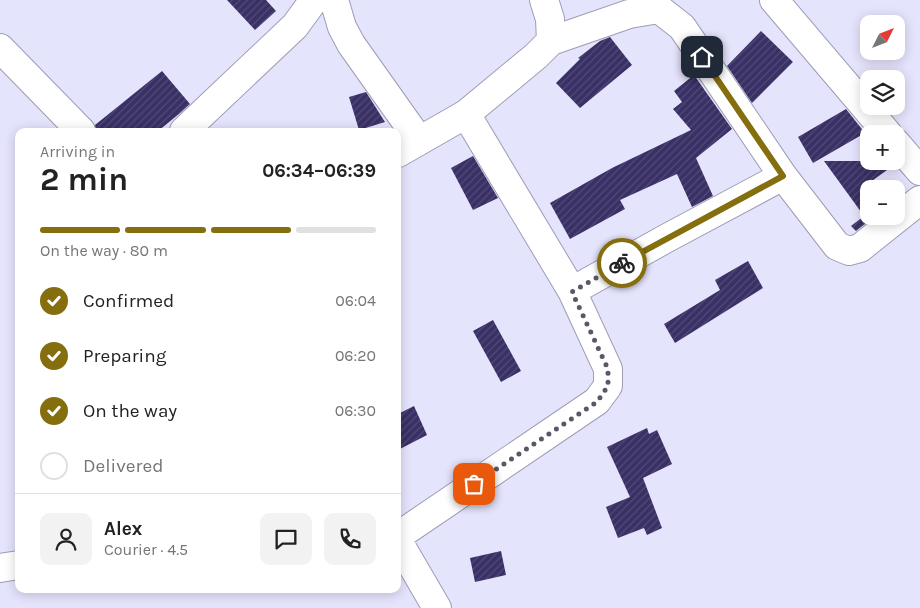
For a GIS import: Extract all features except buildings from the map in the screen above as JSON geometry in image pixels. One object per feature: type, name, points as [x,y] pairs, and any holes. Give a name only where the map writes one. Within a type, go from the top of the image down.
[{"type":"street","points":[[187,128],[295,26],[314,0]]},
{"type":"street","points":[[334,0],[342,27],[397,128]]},
{"type":"street","points":[[544,0],[550,19],[551,41]]},
{"type":"street","points":[[774,0],[880,125]]},
{"type":"street","points":[[401,134],[408,147],[466,114],[536,56],[551,41],[629,14],[659,9],[682,27],[783,176],[837,246],[849,251],[860,248],[920,200]]},
{"type":"street","points":[[0,48],[78,128]]},
{"type":"street","points":[[401,534],[597,402],[608,386],[608,369],[572,292],[466,114]]},
{"type":"street","points":[[905,154],[920,172]]},
{"type":"street","points":[[572,292],[667,238],[783,176]]},
{"type":"street","points":[[401,546],[437,608]]},
{"type":"street","points":[[0,568],[15,566]]},
{"type":"way so far","points":[[474,484],[597,402],[608,386],[608,369],[572,292],[622,263]]},
{"type":"route","points":[[622,263],[783,176],[702,57]]}]
